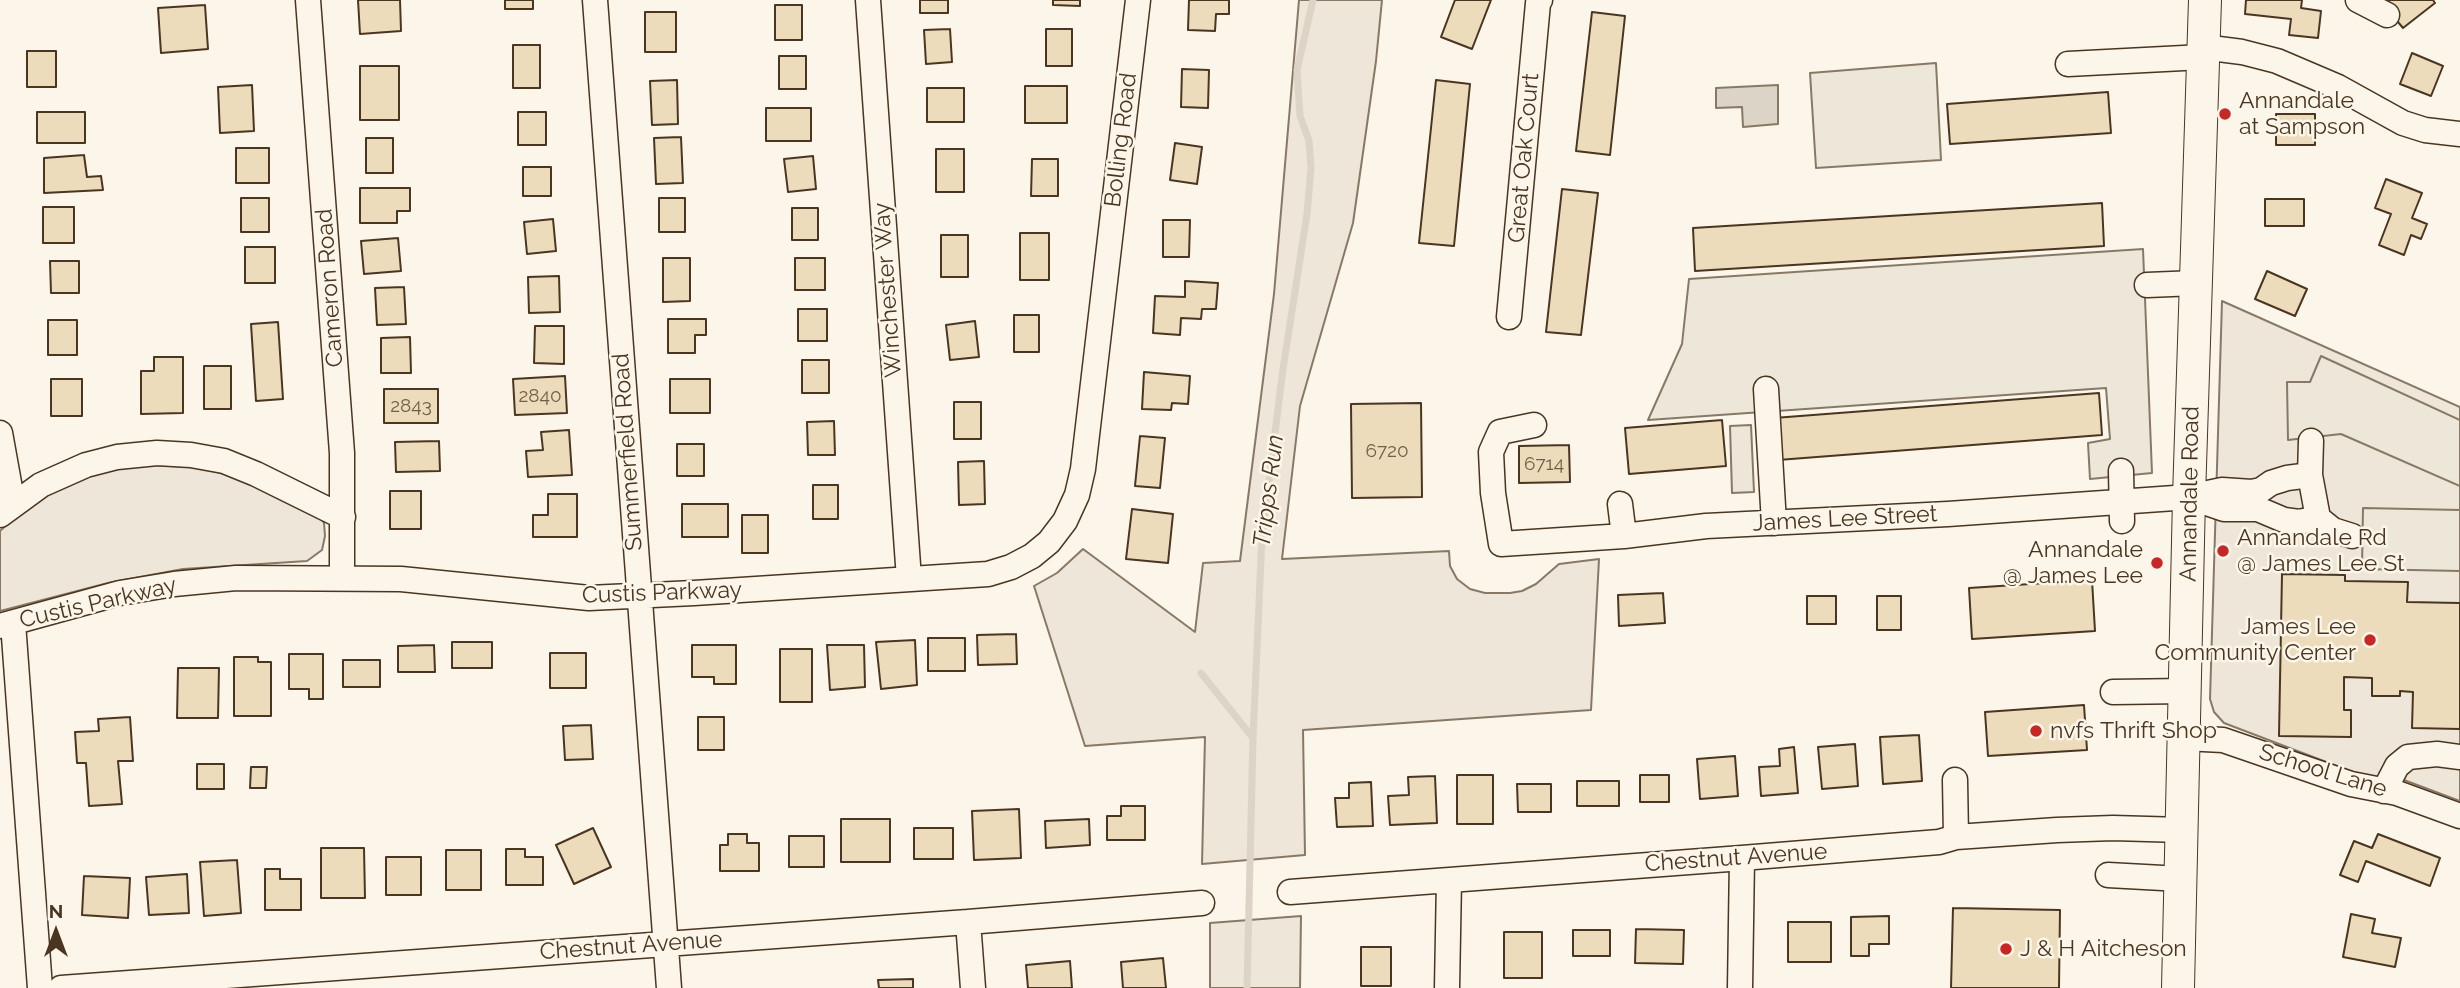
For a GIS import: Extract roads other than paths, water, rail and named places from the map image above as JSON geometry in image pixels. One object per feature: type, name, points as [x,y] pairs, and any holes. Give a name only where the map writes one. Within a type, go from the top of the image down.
[{"type":"main road","name":"Annandale Road","points":[[2178,988],[2189,497],[2205,0]]},
{"type":"street","name":"Cameron Road","points":[[309,0],[342,453],[342,577]]},
{"type":"street","name":"Summerfield Road","points":[[595,0],[668,988]]},
{"type":"street","name":"Winchester Way","points":[[868,0],[909,579]]},
{"type":"street","name":"Bolling Road","points":[[1104,281],[1138,0]]},
{"type":"street","name":"Great Oak Court","points":[[1509,317],[1540,0]]},
{"type":"street","points":[[2358,0],[2387,15]]},
{"type":"street","points":[[2067,64],[2203,52],[2242,52],[2277,61],[2338,87],[2403,123],[2425,130],[2460,134]]},
{"type":"street","name":"Custis Parkway","points":[[6,624],[120,593],[174,584],[209,587],[236,578],[401,579],[589,598],[988,574],[1011,567],[1032,556],[1049,542],[1065,521],[1077,495],[1083,469],[1104,281]]},
{"type":"street","points":[[2147,285],[2196,283]]},
{"type":"street","points":[[1766,389],[1774,523]]},
{"type":"street","name":"James Lee Street","points":[[1534,425],[1500,432],[1491,452],[1493,493],[1501,544],[1624,536],[1706,526],[1774,523],[1948,523],[2122,511],[2189,497]]},
{"type":"street","points":[[0,433],[6,510]]},
{"type":"street","points":[[2311,441],[2310,475],[2318,518],[2333,530],[2352,536]]},
{"type":"street","points":[[6,510],[41,485],[86,465],[117,457],[157,453],[224,461],[343,517]]},
{"type":"street","points":[[2121,471],[2122,511]]},
{"type":"street","points":[[2189,497],[2222,490],[2261,490],[2271,483],[2287,478],[2310,475]]},
{"type":"street","points":[[2189,497],[2224,509],[2258,509],[2284,520],[2299,522],[2318,518]]},
{"type":"street","points":[[1620,504],[1624,536]]},
{"type":"street","points":[[6,624],[40,988]]},
{"type":"street","points":[[2113,692],[2186,691]]},
{"type":"street","name":"School Lane","points":[[2184,738],[2223,740],[2351,784],[2397,793],[2460,816]]},
{"type":"street","points":[[2384,791],[2397,766],[2408,757],[2437,754],[2460,757]]},
{"type":"street","points":[[1955,780],[1956,837]]},
{"type":"street","name":"Chestnut Avenue","points":[[1290,892],[1939,842],[1956,837],[2113,828],[2182,830]]},
{"type":"street","points":[[1740,988],[1742,858]]},
{"type":"street","points":[[2108,875],[2181,879]]},
{"type":"street","points":[[1447,988],[1449,880]]},
{"type":"street","name":"Chestnut Avenue","points":[[61,988],[1202,903]]},
{"type":"street","points":[[968,922],[972,988]]},
{"type":"waterway","name":"Tripps Run","points":[[1247,988],[1253,738],[1262,536],[1283,369],[1307,214],[1311,168],[1309,141],[1300,116],[1297,70],[1313,0]]},
{"type":"waterway","points":[[1201,673],[1253,738]]},
{"type":"place","name":"Annandale at Sampson","points":[[2225,114]]},
{"type":"place","name":"Annandale Rd @ James Lee St","points":[[2223,551]]},
{"type":"place","name":"Annandale @ James Lee","points":[[2157,563]]},
{"type":"place","name":"James Lee Community Center","points":[[2370,640]]},
{"type":"place","name":"nvfs Thrift Shop","points":[[2036,731]]},
{"type":"place","name":"J & H Aitcheson","points":[[2006,949]]}]
